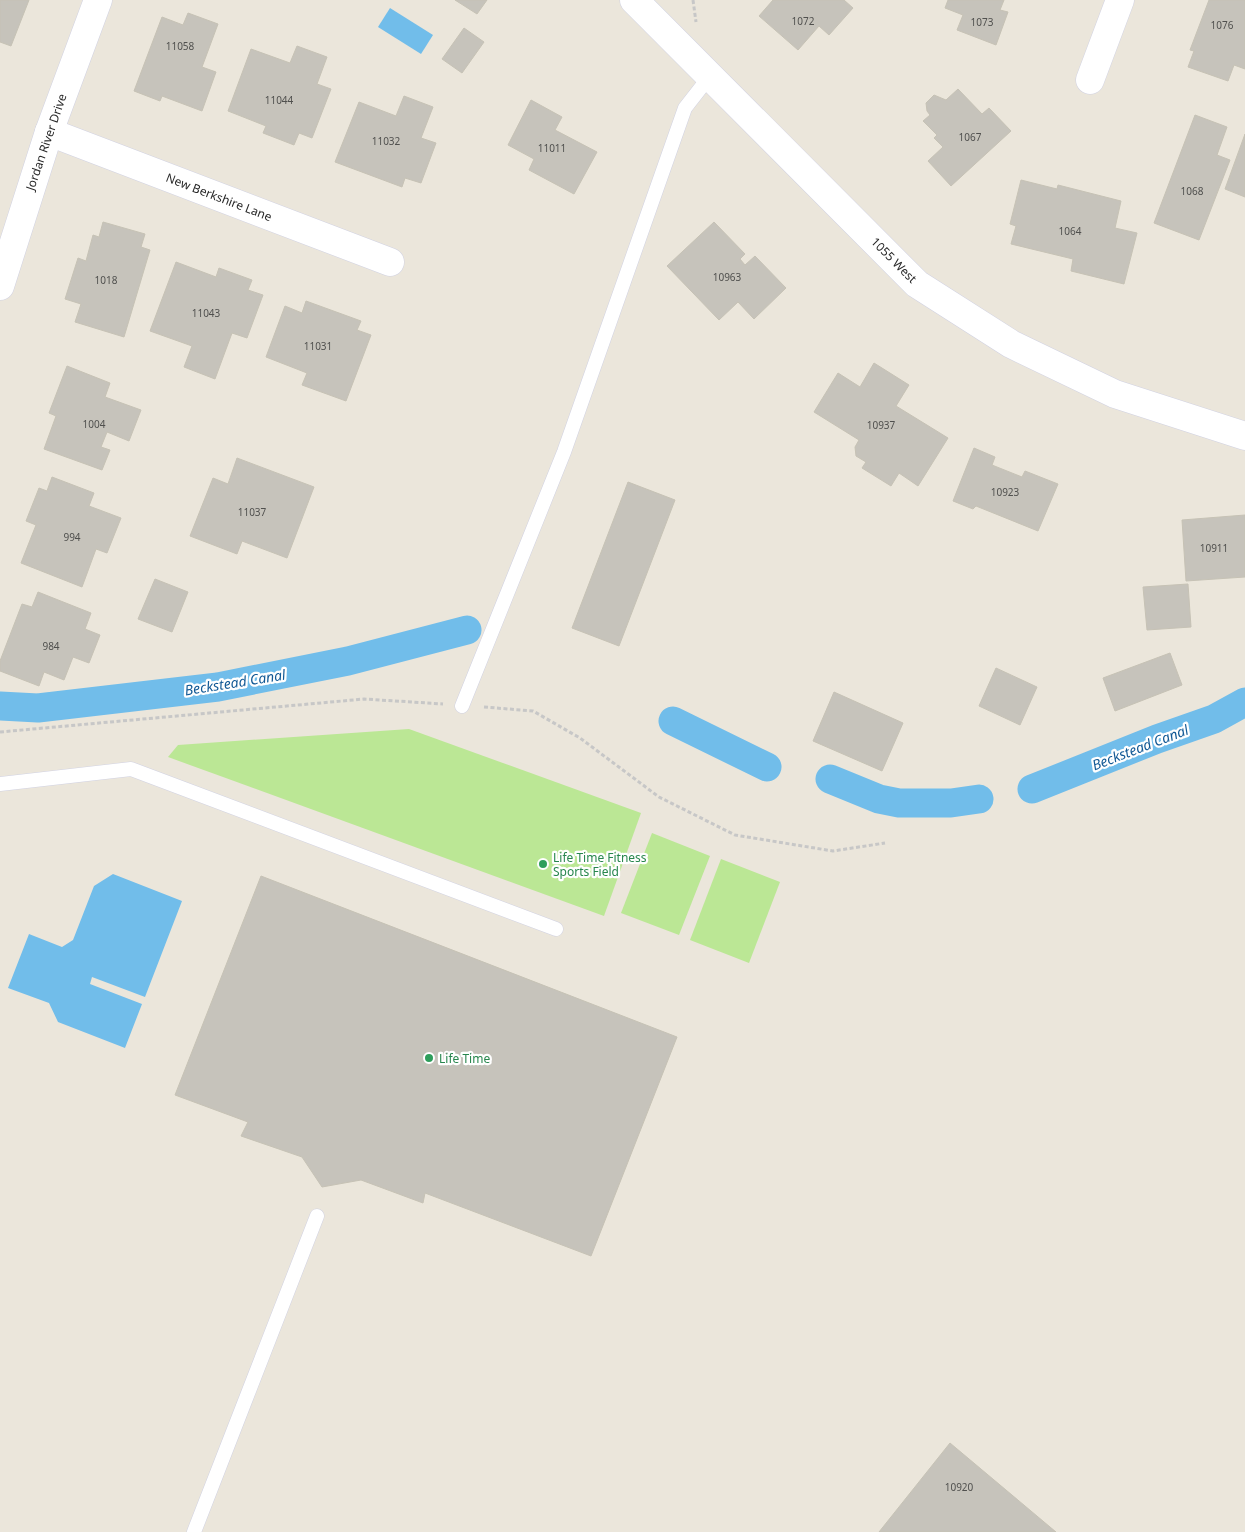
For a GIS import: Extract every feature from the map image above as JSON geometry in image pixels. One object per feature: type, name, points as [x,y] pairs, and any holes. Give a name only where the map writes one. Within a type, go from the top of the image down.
[{"type":"street","name":"Jordan River Drive","points":[[0,286],[49,132],[98,0]]},
{"type":"street","name":"1055 West","points":[[634,0],[917,284],[1011,344],[1115,394],[1245,436]]},
{"type":"street","points":[[1090,80],[1120,0]]},
{"type":"street","name":"New Berkshire Lane","points":[[49,132],[390,262]]},
{"type":"lane","points":[[462,706],[564,452],[685,108],[710,76]]},
{"type":"lane","points":[[0,784],[131,769],[556,929]]},
{"type":"lane","points":[[194,1532],[316,1216]]},
{"type":"path","points":[[0,732],[364,699],[533,711],[580,738],[659,797],[735,835],[833,851],[885,843]]},
{"type":"green space","name":"Life Time Fitness Sports Field","points":[[409,729],[641,813],[604,916],[168,757],[178,745]]},
{"type":"green space","points":[[652,833],[710,856],[679,935],[621,913]]},
{"type":"green space","points":[[721,859],[780,882],[749,963],[690,940]]},
{"type":"water","points":[[390,8],[433,35],[421,54],[378,27]]},
{"type":"water","points":[[113,874],[182,901],[145,997],[92,977],[90,984],[142,1004],[125,1048],[58,1022],[49,1003],[8,988],[29,934],[62,947],[73,940],[94,886]]},
{"type":"building","points":[[0,0],[29,0],[11,46],[0,42]]},
{"type":"building","points":[[455,0],[487,0],[477,14]]},
{"type":"building","points":[[773,0],[844,0],[853,8],[829,35],[819,26],[798,50],[759,16]]},
{"type":"building","points":[[948,0],[1004,0],[1000,10],[1008,12],[996,45],[957,30],[963,15],[945,8]]},
{"type":"building","points":[[1209,0],[1245,0],[1245,69],[1234,65],[1228,81],[1188,67],[1194,51],[1190,50]]},
{"type":"building","points":[[188,13],[218,24],[202,67],[216,72],[202,111],[162,96],[160,101],[134,91],[162,17],[183,25]]},
{"type":"building","points":[[464,28],[484,42],[462,73],[442,59]]},
{"type":"building","points":[[297,46],[327,57],[317,84],[331,89],[312,138],[299,133],[294,145],[263,133],[266,126],[228,111],[251,49],[290,63]]},
{"type":"building","points":[[958,89],[982,114],[989,108],[1011,131],[951,186],[928,161],[943,147],[934,138],[937,135],[923,121],[930,115],[927,111],[926,103],[934,95],[946,100]]},
{"type":"building","points":[[404,96],[433,107],[421,138],[436,143],[421,183],[405,178],[402,187],[335,162],[359,102],[396,116]]},
{"type":"building","points":[[531,100],[562,117],[555,130],[597,152],[574,194],[529,170],[534,159],[508,145]]},
{"type":"building","points":[[1195,115],[1227,127],[1217,155],[1230,160],[1199,240],[1154,223]]},
{"type":"building","points":[[1245,134],[1245,197],[1225,189]]},
{"type":"building","points":[[1021,180],[1057,189],[1058,185],[1121,201],[1115,228],[1137,233],[1124,284],[1071,271],[1073,259],[1011,244],[1016,226],[1010,224]]},
{"type":"building","points":[[103,222],[145,234],[141,247],[150,250],[124,337],[75,322],[81,304],[65,299],[78,258],[86,261],[93,235],[99,237]]},
{"type":"building","points":[[714,222],[745,254],[740,259],[745,265],[755,256],[786,288],[754,319],[738,302],[719,320],[667,266]]},
{"type":"building","points":[[176,262],[216,277],[219,268],[252,280],[248,290],[263,295],[247,338],[232,333],[215,379],[184,367],[192,346],[150,331]]},
{"type":"building","points":[[306,301],[361,321],[357,330],[371,335],[346,401],[302,385],[307,373],[266,357],[285,306],[302,313]]},
{"type":"building","points":[[874,363],[909,385],[896,406],[948,438],[918,486],[899,473],[891,486],[862,468],[866,462],[856,456],[855,447],[859,440],[814,412],[838,373],[860,387]]},
{"type":"building","points":[[67,366],[110,383],[105,397],[141,410],[129,441],[107,432],[101,447],[110,450],[102,470],[44,449],[56,416],[49,413]]},
{"type":"building","points":[[974,448],[995,457],[992,465],[1022,477],[1025,471],[1058,484],[1038,531],[976,506],[973,509],[953,501]]},
{"type":"building","points":[[237,458],[314,487],[287,558],[242,541],[237,554],[190,536],[213,478],[228,484]]},
{"type":"building","points":[[52,477],[94,493],[89,506],[121,518],[107,553],[96,549],[82,587],[21,563],[36,525],[26,521],[39,488],[47,491]]},
{"type":"building","points":[[628,482],[675,500],[619,646],[572,628]]},
{"type":"building","points":[[1245,515],[1245,577],[1186,581],[1182,520]]},
{"type":"building","points":[[155,579],[188,592],[172,632],[138,619]]},
{"type":"building","points":[[1188,584],[1191,627],[1147,630],[1143,587]]},
{"type":"building","points":[[38,592],[91,613],[85,629],[100,635],[89,663],[73,657],[64,680],[44,672],[39,686],[0,671],[0,661],[22,604],[32,607]]},
{"type":"building","points":[[1170,653],[1182,685],[1115,711],[1103,678]]},
{"type":"building","points":[[996,668],[1037,687],[1020,725],[979,706]]},
{"type":"building","points":[[834,692],[903,723],[882,771],[813,741]]},
{"type":"building","name":"Life Time","points":[[261,876],[677,1037],[591,1256],[425,1193],[423,1203],[361,1180],[322,1187],[302,1157],[241,1136],[248,1122],[175,1095]]},
{"type":"building","points":[[950,1443],[1056,1532],[879,1532]]},
{"type":"waterway","name":"Beckstead Canal","points":[[0,706],[38,708],[218,687],[348,661],[467,630]]},
{"type":"waterway","name":"Beckstead Canal","points":[[1032,789],[1157,739],[1214,719],[1245,702]]},
{"type":"waterway","name":"Beckstead Canal","points":[[673,721],[767,767]]},
{"type":"waterway","name":"Beckstead Canal","points":[[830,779],[879,799],[899,803],[951,803],[979,799]]},
{"type":"place","name":"Life Time Fitness Sports Field","points":[[543,864]]},
{"type":"place","name":"Life Time","points":[[429,1058]]}]
